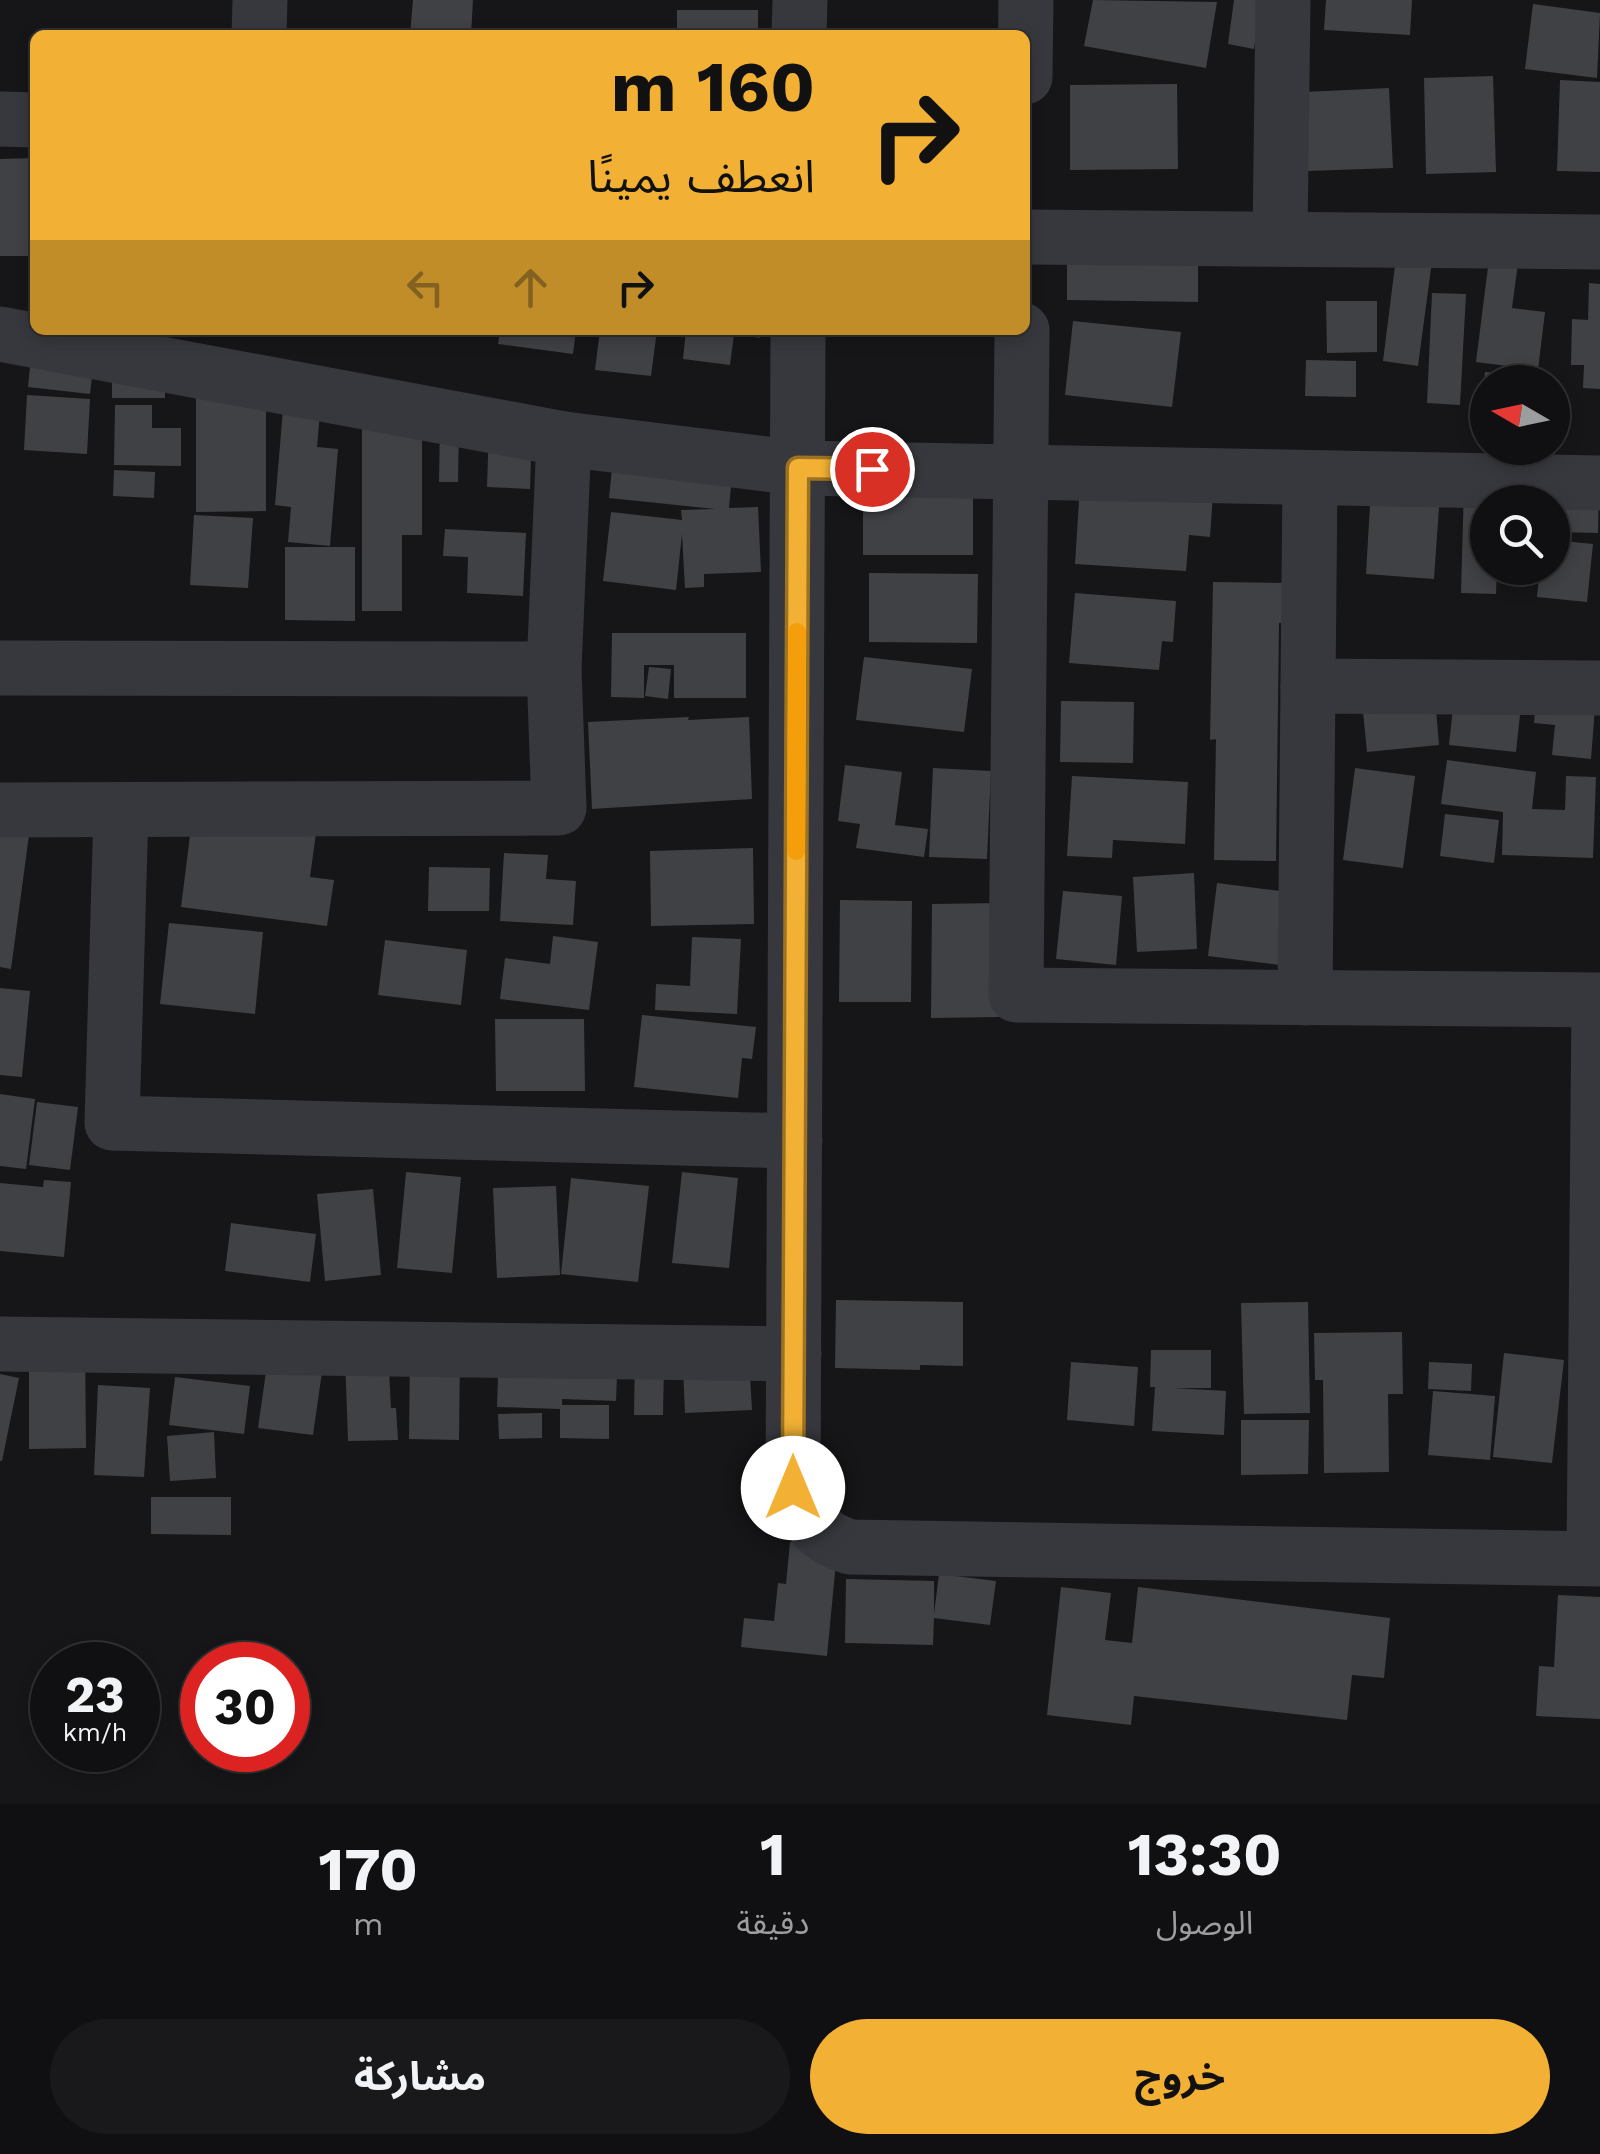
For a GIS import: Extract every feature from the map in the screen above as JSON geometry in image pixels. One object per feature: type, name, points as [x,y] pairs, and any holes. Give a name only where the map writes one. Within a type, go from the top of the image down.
[{"type":"street","points":[[259,30],[260,0]]},
{"type":"street","points":[[800,0],[800,30]]},
{"type":"street","points":[[1026,0],[1026,30]]},
{"type":"street","points":[[1280,239],[1283,0]]},
{"type":"street","points":[[0,118],[30,120]]},
{"type":"street","points":[[1030,237],[1600,242]]},
{"type":"street","points":[[0,334],[564,439],[798,468],[1600,483]]},
{"type":"street","points":[[798,335],[793,1488],[810,1524],[828,1540],[850,1546],[1597,1558],[1600,1000],[1016,995],[1022,335]]},
{"type":"street","points":[[0,810],[559,808],[554,670],[564,439]]},
{"type":"street","points":[[1304,998],[1310,478]]},
{"type":"street","points":[[0,668],[554,670]]},
{"type":"street","points":[[1308,686],[1600,688]]},
{"type":"street","points":[[121,810],[112,1124],[795,1141]]},
{"type":"street","points":[[0,1344],[794,1354]]},
{"type":"building","points":[[413,0],[473,0],[471,30],[410,30]]},
{"type":"building","points":[[1093,0],[1217,2],[1206,68],[1084,46]]},
{"type":"building","points":[[1234,0],[1261,0],[1254,49],[1228,44]]},
{"type":"building","points":[[1326,0],[1412,0],[1410,35],[1324,30]]},
{"type":"building","points":[[1533,4],[1600,13],[1597,78],[1525,69]]},
{"type":"building","points":[[677,10],[758,10],[758,30],[677,30]]},
{"type":"building","points":[[1493,76],[1496,172],[1426,174],[1424,78]]},
{"type":"building","points":[[1560,80],[1600,82],[1600,172],[1557,171]]},
{"type":"building","points":[[1177,84],[1178,169],[1070,170],[1070,85]]},
{"type":"building","points":[[1389,88],[1393,168],[1308,171],[1305,92]]},
{"type":"building","points":[[30,158],[30,256],[0,256],[0,159]]},
{"type":"building","points":[[1398,242],[1434,246],[1418,366],[1383,361]]},
{"type":"building","points":[[1067,258],[1198,261],[1198,302],[1067,300]]},
{"type":"building","points":[[1489,259],[1518,263],[1512,308],[1545,312],[1539,365],[1476,362]]},
{"type":"building","points":[[1589,283],[1600,284],[1600,389],[1583,388],[1584,365],[1571,365],[1572,319],[1588,320]]},
{"type":"building","points":[[1432,293],[1466,294],[1460,405],[1427,403]]},
{"type":"building","points":[[1326,301],[1377,301],[1377,352],[1327,353]]},
{"type":"building","points":[[1073,321],[1181,332],[1172,407],[1065,395]]},
{"type":"building","points":[[499,335],[575,335],[573,354],[498,344]]},
{"type":"building","points":[[599,335],[656,335],[651,376],[595,370]]},
{"type":"building","points":[[685,335],[734,335],[730,365],[683,359]]},
{"type":"building","points":[[33,336],[96,344],[90,394],[28,387]]},
{"type":"building","points":[[1306,360],[1356,361],[1356,397],[1305,396]]},
{"type":"building","points":[[112,363],[165,363],[165,398],[112,398]]},
{"type":"building","points":[[27,395],[90,399],[87,454],[24,450]]},
{"type":"building","points":[[196,397],[266,397],[266,511],[196,512]]},
{"type":"building","points":[[284,397],[321,400],[317,447],[338,449],[330,546],[288,542],[291,507],[275,505]]},
{"type":"building","points":[[115,405],[152,405],[152,428],[181,428],[181,466],[114,465]]},
{"type":"building","points":[[362,406],[422,406],[422,535],[402,535],[402,611],[362,611]]},
{"type":"building","points":[[440,423],[459,424],[458,482],[439,482]]},
{"type":"building","points":[[489,425],[532,427],[530,489],[487,487]]},
{"type":"building","points":[[615,439],[732,474],[729,508],[758,507],[761,572],[704,574],[704,587],[685,588],[682,534],[676,590],[603,581],[611,512],[682,520],[681,510],[715,509],[609,498]]},
{"type":"building","points":[[114,470],[155,472],[154,498],[113,496]]},
{"type":"building","points":[[1081,470],[1214,479],[1210,537],[1189,535],[1186,571],[1075,564]]},
{"type":"building","points":[[1599,480],[1598,533],[1570,532],[1570,494]]},
{"type":"building","points":[[863,485],[973,485],[973,555],[863,555]]},
{"type":"building","points":[[1464,485],[1470,489],[1470,585],[1496,585],[1496,594],[1461,593]]},
{"type":"building","points":[[1371,488],[1440,493],[1434,579],[1366,574]]},
{"type":"building","points":[[194,515],[253,518],[248,588],[190,585]]},
{"type":"building","points":[[445,529],[526,533],[523,596],[467,593],[468,557],[443,556]]},
{"type":"building","points":[[1570,542],[1593,544],[1587,602],[1537,597],[1538,585],[1570,585]]},
{"type":"building","points":[[285,547],[355,547],[355,621],[285,620]]},
{"type":"building","points":[[869,573],[978,574],[977,643],[869,642]]},
{"type":"building","points":[[1213,582],[1289,583],[1289,624],[1279,623],[1276,861],[1214,860],[1216,739],[1210,740]]},
{"type":"building","points":[[1075,593],[1176,601],[1173,642],[1162,641],[1159,670],[1069,663]]},
{"type":"building","points":[[612,633],[746,633],[746,698],[674,698],[674,665],[644,665],[644,698],[611,697]]},
{"type":"building","points":[[864,657],[972,669],[964,732],[856,720]]},
{"type":"building","points":[[649,667],[671,669],[668,699],[645,696]]},
{"type":"building","points":[[1433,675],[1439,745],[1367,752],[1360,681]]},
{"type":"building","points":[[1456,679],[1523,687],[1516,752],[1449,745]]},
{"type":"building","points":[[1537,689],[1596,695],[1591,759],[1552,755],[1555,725],[1534,723]]},
{"type":"building","points":[[1061,701],[1134,702],[1133,763],[1060,762]]},
{"type":"building","points":[[689,717],[688,720],[749,717],[752,799],[592,809],[588,722]]},
{"type":"building","points":[[1447,760],[1536,772],[1532,809],[1565,810],[1566,776],[1596,777],[1593,858],[1502,855],[1503,812],[1441,804]]},
{"type":"building","points":[[845,765],[902,772],[895,825],[928,829],[924,857],[856,848],[860,824],[838,821]]},
{"type":"building","points":[[933,768],[991,771],[987,859],[929,857]]},
{"type":"building","points":[[1355,768],[1415,776],[1403,868],[1343,860]]},
{"type":"building","points":[[1072,776],[1188,782],[1185,844],[1113,840],[1112,858],[1067,856]]},
{"type":"building","points":[[1445,814],[1499,820],[1494,863],[1440,856]]},
{"type":"building","points":[[191,827],[316,833],[310,877],[334,880],[327,926],[181,907]]},
{"type":"building","points":[[0,831],[29,835],[11,969],[0,967]]},
{"type":"building","points":[[753,848],[754,924],[651,926],[650,851]]},
{"type":"building","points":[[504,853],[548,855],[546,879],[576,881],[573,925],[500,921]]},
{"type":"building","points":[[429,867],[490,868],[489,911],[428,911]]},
{"type":"building","points":[[1194,873],[1197,949],[1137,952],[1133,877]]},
{"type":"building","points":[[1217,883],[1289,892],[1280,965],[1208,956]]},
{"type":"building","points":[[1063,891],[1122,896],[1116,965],[1056,959]]},
{"type":"building","points":[[840,900],[912,901],[911,1002],[839,1002]]},
{"type":"building","points":[[1000,903],[1000,1017],[931,1018],[932,904]]},
{"type":"building","points":[[169,923],[263,932],[255,1014],[160,1004]]},
{"type":"building","points":[[553,936],[598,942],[589,1010],[500,999],[505,958],[550,964]]},
{"type":"building","points":[[692,937],[741,939],[737,1014],[655,1010],[656,984],[690,986]]},
{"type":"building","points":[[385,940],[467,950],[461,1005],[378,995]]},
{"type":"building","points":[[0,988],[30,991],[22,1077],[0,1075]]},
{"type":"building","points":[[642,1015],[756,1027],[752,1059],[742,1058],[738,1098],[634,1087]]},
{"type":"building","points":[[495,1019],[584,1019],[585,1091],[496,1091]]},
{"type":"building","points":[[0,1094],[35,1099],[26,1169],[0,1166]]},
{"type":"building","points":[[37,1102],[78,1107],[70,1170],[29,1165]]},
{"type":"building","points":[[406,1172],[461,1177],[452,1273],[397,1268]]},
{"type":"building","points":[[682,1172],[738,1178],[729,1268],[672,1263]]},
{"type":"building","points":[[571,1178],[649,1186],[638,1282],[561,1274]]},
{"type":"building","points":[[44,1180],[71,1182],[64,1257],[0,1251],[0,1183],[43,1187]]},
{"type":"building","points":[[556,1186],[560,1275],[497,1278],[493,1188]]},
{"type":"building","points":[[373,1189],[381,1275],[325,1281],[317,1194]]},
{"type":"building","points":[[231,1223],[316,1234],[310,1282],[225,1271]]},
{"type":"building","points":[[836,1300],[963,1302],[963,1366],[920,1365],[920,1370],[835,1368]]},
{"type":"building","points":[[1308,1302],[1310,1413],[1244,1414],[1241,1303]]},
{"type":"building","points":[[1402,1332],[1403,1394],[1388,1394],[1389,1472],[1324,1473],[1323,1380],[1315,1380],[1314,1333]]},
{"type":"building","points":[[748,1341],[752,1410],[685,1413],[682,1344]]},
{"type":"building","points":[[85,1342],[86,1448],[29,1449],[29,1343]]},
{"type":"building","points":[[499,1344],[618,1347],[616,1401],[562,1399],[562,1405],[609,1405],[609,1439],[560,1438],[560,1409],[497,1407]]},
{"type":"building","points":[[1151,1350],[1211,1350],[1211,1388],[1174,1388],[1226,1391],[1224,1435],[1152,1431],[1155,1387],[1150,1387]]},
{"type":"building","points":[[269,1351],[324,1358],[313,1435],[258,1428]]},
{"type":"building","points":[[410,1351],[460,1351],[459,1440],[409,1439]]},
{"type":"building","points":[[635,1351],[664,1365],[663,1415],[634,1415]]},
{"type":"building","points":[[1504,1353],[1564,1360],[1552,1463],[1493,1457]]},
{"type":"building","points":[[345,1356],[389,1370],[398,1440],[348,1441]]},
{"type":"building","points":[[1071,1362],[1138,1367],[1134,1426],[1067,1420]]},
{"type":"building","points":[[1429,1362],[1472,1364],[1471,1391],[1428,1389]]},
{"type":"building","points":[[0,1374],[19,1378],[2,1461],[0,1461]]},
{"type":"building","points":[[175,1377],[250,1386],[244,1434],[169,1425]]},
{"type":"building","points":[[98,1385],[150,1388],[144,1477],[94,1475]]},
{"type":"building","points":[[1433,1391],[1495,1396],[1490,1460],[1428,1455]]},
{"type":"building","points":[[542,1413],[542,1438],[499,1439],[498,1414]]},
{"type":"building","points":[[1241,1420],[1309,1420],[1308,1474],[1241,1475]]},
{"type":"building","points":[[214,1432],[216,1478],[170,1481],[167,1436]]},
{"type":"building","points":[[151,1497],[231,1497],[231,1535],[151,1534]]},
{"type":"building","points":[[790,1542],[819,1545],[836,1562],[827,1656],[741,1647],[744,1618],[774,1621],[778,1583],[786,1584]]},
{"type":"building","points":[[939,1574],[996,1581],[990,1625],[934,1618],[933,1645],[845,1643],[846,1579],[934,1581],[934,1614]]},
{"type":"building","points":[[1061,1587],[1111,1593],[1105,1640],[1132,1643],[1138,1587],[1390,1618],[1384,1678],[1352,1675],[1347,1720],[1134,1696],[1131,1725],[1047,1715]]},
{"type":"building","points":[[1558,1595],[1600,1597],[1600,1719],[1536,1716],[1539,1666],[1554,1667]]},
{"type":"slow traffic","points":[[796,851],[797,632]]},
{"type":"route","points":[[793,1488],[798,468],[872,469]]}]
